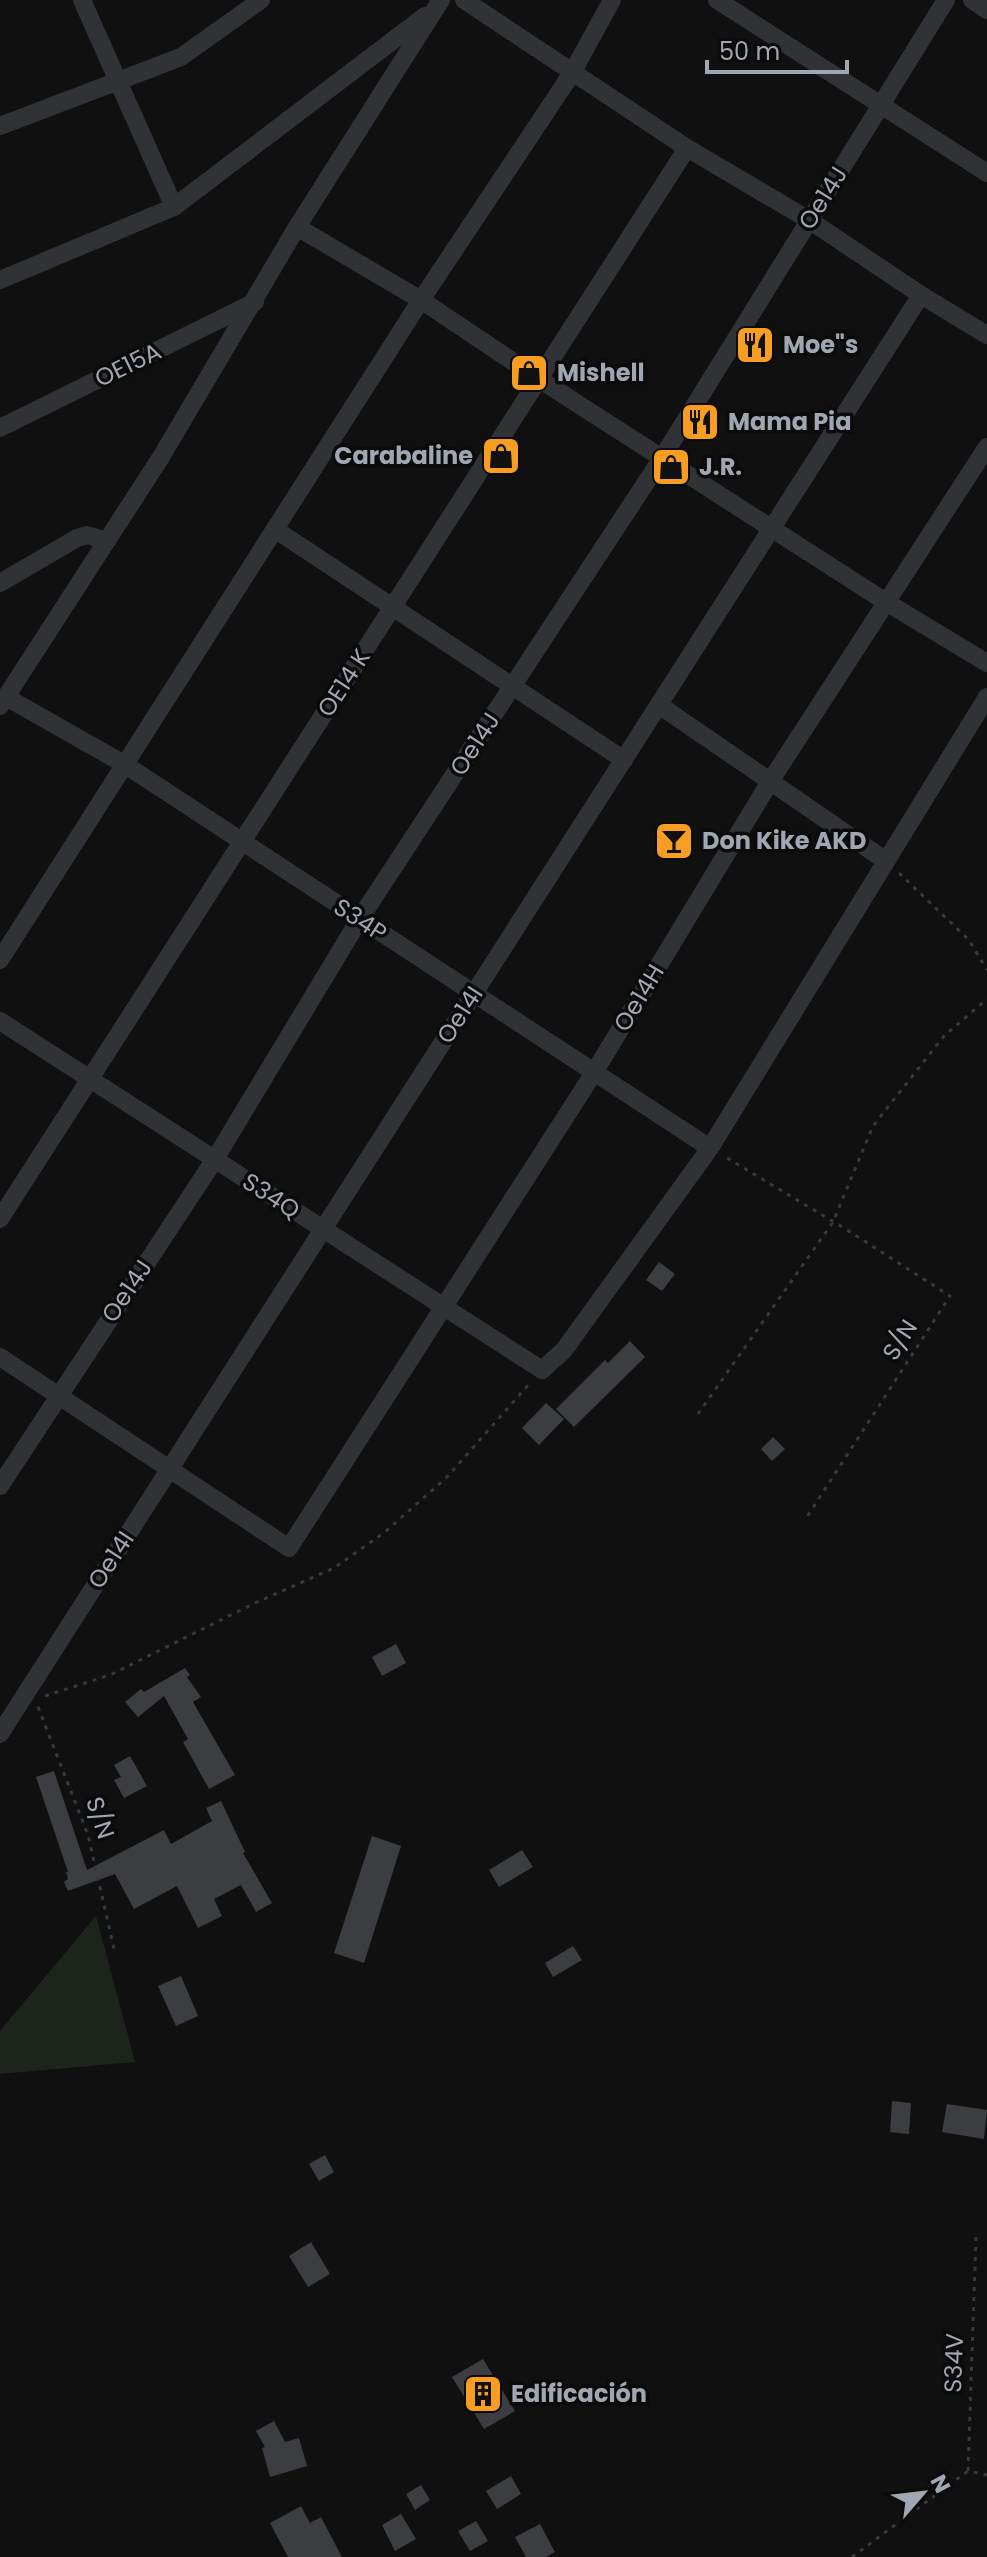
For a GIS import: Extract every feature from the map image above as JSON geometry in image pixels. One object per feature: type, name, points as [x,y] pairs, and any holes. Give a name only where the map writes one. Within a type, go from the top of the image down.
[{"type":"street","points":[[82,0],[174,207]]},
{"type":"street","points":[[0,126],[181,57],[261,0]]},
{"type":"street","points":[[464,0],[687,148],[809,220],[987,335]]},
{"type":"street","points":[[0,960],[421,300],[572,73],[612,0]]},
{"type":"street","points":[[717,0],[987,173]]},
{"type":"street","name":"Oe14J","points":[[0,1486],[215,1159],[359,920],[662,458],[946,0]]},
{"type":"street","points":[[972,0],[987,10]]},
{"type":"street","points":[[0,280],[174,207],[437,4]]},
{"type":"street","points":[[3,701],[107,541],[255,302],[297,227],[437,4]]},
{"type":"street","name":"OE14 K","points":[[0,1219],[687,148]]},
{"type":"street","points":[[297,227],[421,300],[886,602],[987,663]]},
{"type":"street","name":"Oe14I","points":[[0,1734],[921,295]]},
{"type":"street","name":"OE15A","points":[[0,428],[255,302]]},
{"type":"street","name":"Oe14H","points":[[170,1469],[289,1548],[595,1071],[771,780],[987,447]]},
{"type":"street","points":[[276,530],[624,760]]},
{"type":"street","points":[[0,583],[77,538],[87,535],[107,541]]},
{"type":"street","points":[[542,1370],[564,1350],[710,1148],[987,697]]},
{"type":"street","name":"S34P","points":[[3,701],[124,764],[710,1148]]},
{"type":"street","points":[[659,705],[886,861]]},
{"type":"street","name":"S34Q","points":[[0,1021],[542,1370]]},
{"type":"street","points":[[0,1357],[170,1469]]},
{"type":"path","points":[[886,861],[969,940],[987,970]]},
{"type":"path","points":[[698,1414],[833,1222],[873,1126],[944,1036],[987,999]]},
{"type":"path","name":"S/N","points":[[710,1148],[950,1296],[805,1520]]},
{"type":"path","name":"S/N","points":[[115,1953],[88,1835],[35,1700],[110,1675],[255,1603],[334,1568],[385,1532],[446,1478],[542,1370]]},
{"type":"path","name":"S34V","points":[[968,2471],[976,2237]]},
{"type":"path","points":[[852,2557],[968,2471],[987,2475]]},
{"type":"shaded area","points":[[96,1916],[135,2062],[0,2074],[0,2031]]},
{"type":"building","points":[[659,1262],[675,1274],[662,1291],[646,1280]]},
{"type":"building","points":[[630,1341],[645,1357],[574,1427],[556,1409],[605,1360],[608,1363]]},
{"type":"building","points":[[546,1403],[564,1419],[539,1445],[522,1428]]},
{"type":"building","points":[[773,1437],[785,1449],[772,1461],[761,1449]]},
{"type":"building","points":[[396,1644],[406,1663],[382,1676],[372,1657]]},
{"type":"building","points":[[185,1668],[190,1675],[187,1677],[201,1697],[193,1702],[235,1775],[209,1789],[183,1742],[188,1739],[164,1696],[138,1717],[125,1702],[141,1689],[144,1692]]},
{"type":"building","points":[[130,1756],[147,1786],[124,1798],[114,1780],[121,1777],[114,1765]]},
{"type":"building","points":[[54,1771],[87,1870],[164,1830],[171,1844],[212,1821],[206,1808],[221,1801],[243,1853],[272,1903],[256,1912],[241,1885],[214,1899],[222,1916],[198,1928],[177,1886],[134,1909],[115,1874],[68,1891],[64,1882],[68,1879],[68,1872],[36,1777]]},
{"type":"building","points":[[372,1836],[401,1846],[364,1963],[334,1953]]},
{"type":"building","points":[[522,1850],[533,1867],[499,1887],[489,1870]]},
{"type":"building","points":[[573,1946],[582,1960],[553,1977],[545,1963]]},
{"type":"building","points":[[181,1976],[198,2016],[176,2026],[158,1986]]},
{"type":"building","points":[[892,2101],[911,2103],[909,2134],[890,2132]]},
{"type":"building","points":[[947,2104],[987,2110],[984,2139],[942,2132]]},
{"type":"building","points":[[325,2155],[334,2172],[319,2181],[309,2164]]},
{"type":"building","points":[[311,2242],[330,2274],[308,2287],[289,2256]]},
{"type":"building","name":"Edificación","points":[[483,2359],[515,2411],[484,2429],[452,2377]]},
{"type":"building","points":[[274,2421],[285,2442],[299,2438],[307,2466],[270,2477],[262,2448],[265,2447],[256,2431]]},
{"type":"building","name":"Edificación","points":[[511,2476],[521,2494],[497,2509],[486,2491]]},
{"type":"building","points":[[421,2485],[430,2500],[415,2510],[406,2494]]},
{"type":"building","points":[[301,2506],[310,2523],[321,2517],[342,2557],[288,2557],[270,2523]]},
{"type":"building","points":[[401,2514],[416,2539],[395,2551],[382,2525]]},
{"type":"building","points":[[476,2521],[488,2541],[470,2551],[458,2531]]},
{"type":"building","points":[[540,2524],[555,2552],[546,2557],[526,2557],[515,2537]]},
{"type":"place","name":"Moe\"s","points":[[755,345]]},
{"type":"place","name":"Mishell","points":[[529,373]]},
{"type":"place","name":"Mama Pia","points":[[700,422]]},
{"type":"place","name":"Carabaline","points":[[501,456]]},
{"type":"place","name":"J.R.","points":[[671,467]]},
{"type":"place","name":"Don Kike AKD","points":[[674,841]]},
{"type":"place","name":"Edificación","points":[[483,2394]]}]
